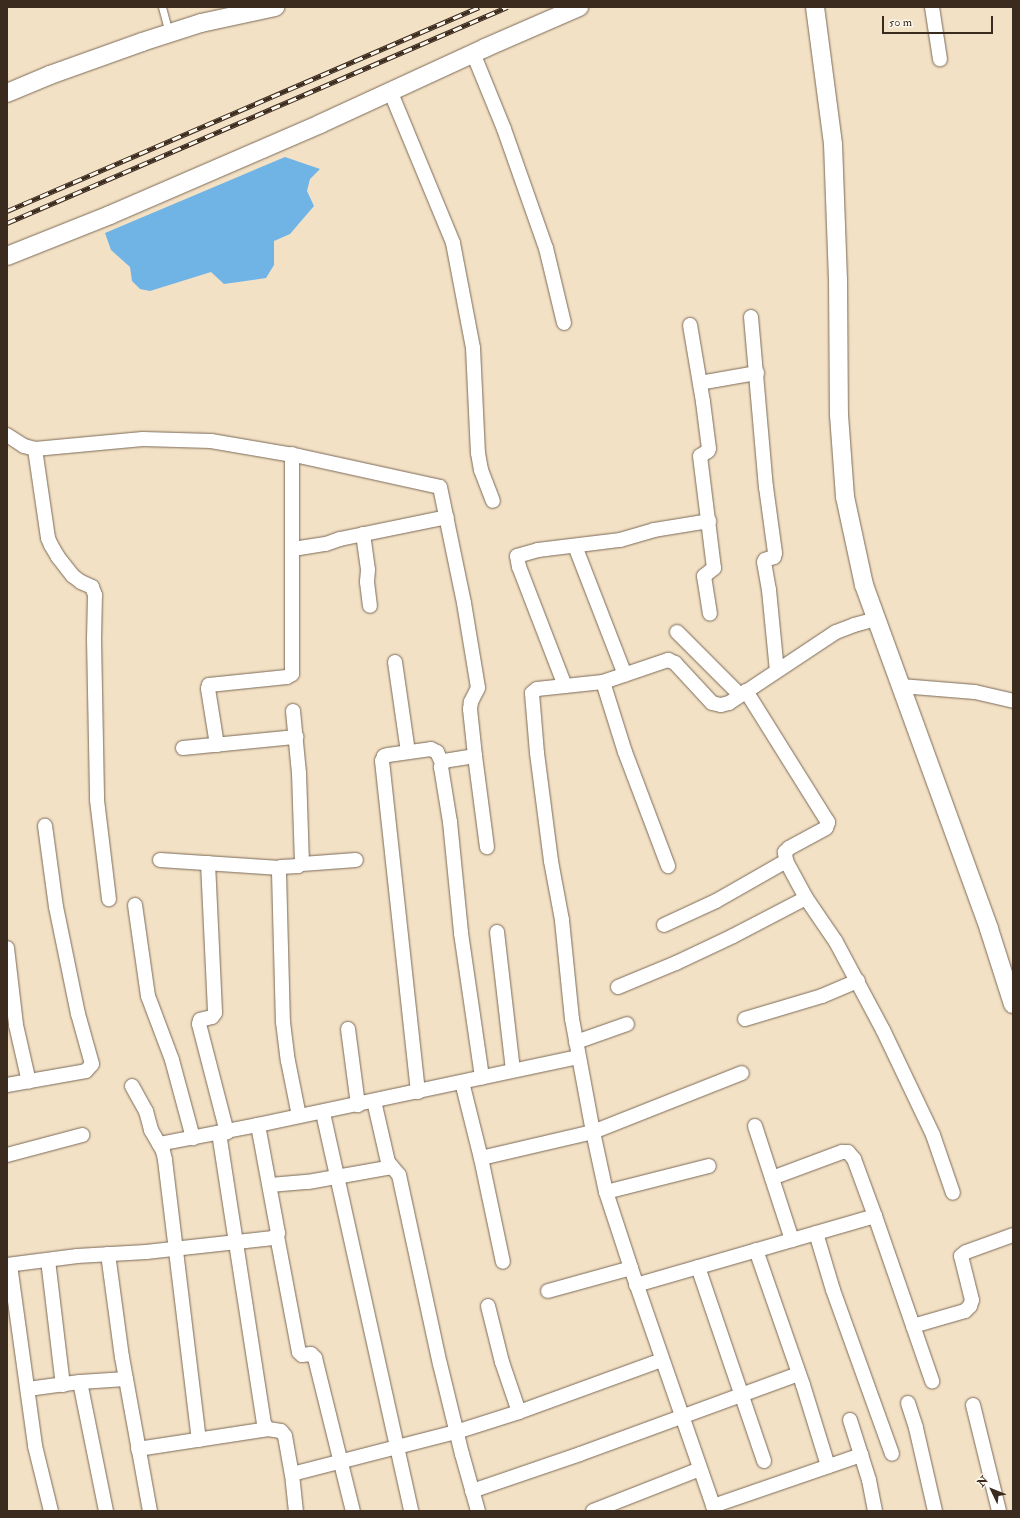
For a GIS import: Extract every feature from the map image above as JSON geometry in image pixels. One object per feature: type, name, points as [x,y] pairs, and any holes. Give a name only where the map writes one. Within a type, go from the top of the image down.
[{"type":"street","points":[[7,93],[50,74],[169,33],[208,22],[275,7]]},
{"type":"street","points":[[7,256],[110,215],[391,92],[474,53],[579,7]]},
{"type":"street","points":[[815,7],[833,144],[838,279],[839,415],[846,497],[864,584],[989,930],[1013,1004]]},
{"type":"street","points":[[932,7],[940,59]]},
{"type":"street","points":[[474,53],[504,129],[546,248],[564,323]]},
{"type":"street","points":[[391,92],[453,243],[473,348],[478,453],[481,470],[493,502]]},
{"type":"street","points":[[750,317],[757,373],[766,488],[775,553],[774,557],[765,560],[764,562],[769,590],[777,671]]},
{"type":"street","points":[[690,325],[709,448],[708,451],[700,456],[714,568],[712,572],[706,574],[704,578],[710,614]]},
{"type":"street","points":[[700,383],[757,373]]},
{"type":"street","points":[[7,435],[24,446],[35,449],[143,439],[211,440],[292,454],[438,486],[442,490],[478,688],[470,706],[487,847]]},
{"type":"street","points":[[35,449],[48,538],[51,546],[73,576],[92,587],[96,595],[94,639],[97,800],[109,899]]},
{"type":"street","points":[[217,745],[208,689],[209,685],[287,677],[292,674],[292,454]]},
{"type":"street","points":[[293,549],[326,544],[363,534],[447,517]]},
{"type":"street","points":[[565,686],[516,558],[520,554],[538,550],[620,540],[660,529],[709,521]]},
{"type":"street","points":[[363,534],[368,570],[367,582],[370,606]]},
{"type":"street","points":[[575,546],[625,675]]},
{"type":"street","points":[[861,1455],[714,1509],[636,1285],[606,1192],[578,1057],[562,920],[551,861],[537,753],[532,697],[534,690],[603,682],[664,661],[671,661],[712,703],[721,705],[743,693],[836,632],[854,624],[876,619]]},
{"type":"street","points":[[676,632],[743,693],[828,822],[826,828],[788,848],[785,852],[786,861],[806,898],[836,942],[858,981],[930,1129],[953,1193]]},
{"type":"street","points":[[395,662],[408,752]]},
{"type":"street","points":[[603,682],[625,752],[668,866]]},
{"type":"street","points":[[901,686],[975,692],[1013,701]]},
{"type":"street","points":[[293,711],[299,773],[302,864]]},
{"type":"street","points":[[183,748],[296,737]]},
{"type":"street","points":[[418,1092],[381,766],[384,756],[434,750],[440,755],[450,822],[461,933],[482,1078]]},
{"type":"street","points":[[442,762],[475,756]]},
{"type":"street","points":[[7,1085],[86,1071],[92,1064],[78,1014],[58,915],[50,873],[44,826]]},
{"type":"street","points":[[160,860],[280,868],[302,864],[356,860]]},
{"type":"street","points":[[664,925],[716,902],[786,861]]},
{"type":"street","points":[[208,864],[214,1013],[212,1017],[200,1020],[199,1024],[223,1132],[237,1242],[264,1422],[268,1429]]},
{"type":"street","points":[[280,868],[283,1022],[299,1116]]},
{"type":"street","points":[[618,987],[698,953],[806,898]]},
{"type":"street","points":[[135,905],[148,996],[172,1060],[193,1138]]},
{"type":"street","points":[[497,932],[513,1070]]},
{"type":"street","points":[[7,948],[16,1025],[29,1082]]},
{"type":"street","points":[[745,1019],[822,996],[858,981]]},
{"type":"street","points":[[576,1042],[626,1024]]},
{"type":"street","points":[[348,1029],[358,1105]]},
{"type":"street","points":[[159,1144],[299,1116],[322,1113],[578,1057]]},
{"type":"street","points":[[481,1158],[593,1132],[742,1073]]},
{"type":"street","points":[[462,1082],[481,1158],[503,1262]]},
{"type":"street","points":[[132,1086],[146,1111],[154,1136],[159,1144],[165,1160],[174,1249],[199,1440]]},
{"type":"street","points":[[374,1101],[387,1157],[392,1167],[399,1175],[456,1432],[478,1511]]},
{"type":"street","points":[[322,1113],[412,1511]]},
{"type":"street","points":[[258,1125],[299,1352],[302,1355],[311,1354],[315,1358],[353,1511]]},
{"type":"street","points":[[755,1126],[792,1240]]},
{"type":"street","points":[[7,1155],[82,1135]]},
{"type":"street","points":[[772,1178],[842,1152],[848,1152],[854,1159],[932,1381]]},
{"type":"street","points":[[606,1192],[709,1166]]},
{"type":"street","points":[[270,1185],[337,1177],[392,1167]]},
{"type":"street","points":[[636,1285],[875,1216]]},
{"type":"street","points":[[816,1233],[833,1290],[892,1454]]},
{"type":"street","points":[[51,1511],[35,1446],[28,1389],[8,1265],[108,1254],[174,1249],[273,1238],[277,1236]]},
{"type":"street","points":[[913,1326],[965,1311],[970,1306],[972,1300],[961,1256],[966,1252],[1013,1236]]},
{"type":"street","points":[[756,1250],[799,1374],[828,1466]]},
{"type":"street","points":[[108,1254],[126,1379],[150,1511]]},
{"type":"street","points":[[48,1260],[62,1385]]},
{"type":"street","points":[[698,1267],[764,1460]]},
{"type":"street","points":[[548,1291],[631,1268]]},
{"type":"street","points":[[488,1306],[502,1362],[519,1412]]},
{"type":"street","points":[[292,1474],[398,1449],[456,1432],[519,1412],[662,1360]]},
{"type":"street","points":[[472,1491],[580,1454],[799,1374]]},
{"type":"street","points":[[28,1389],[80,1382],[126,1379]]},
{"type":"street","points":[[80,1382],[106,1511]]},
{"type":"street","points":[[908,1403],[916,1428],[935,1511]]},
{"type":"street","points":[[973,1404],[998,1511]]},
{"type":"street","points":[[850,1420],[861,1455],[875,1511]]},
{"type":"street","points":[[138,1449],[268,1429],[281,1431],[285,1434],[292,1474],[296,1511]]},
{"type":"street","points":[[593,1511],[700,1469]]},
{"type":"lane","points":[[162,7],[169,33]]},
{"type":"water","points":[[285,157],[320,169],[310,179],[307,191],[314,206],[290,234],[274,241],[274,265],[266,278],[224,284],[211,272],[150,291],[140,289],[132,281],[130,267],[111,250],[105,233]]},
{"type":"railway","points":[[7,211],[479,7]]},
{"type":"railway","points":[[7,223],[507,7]]}]
